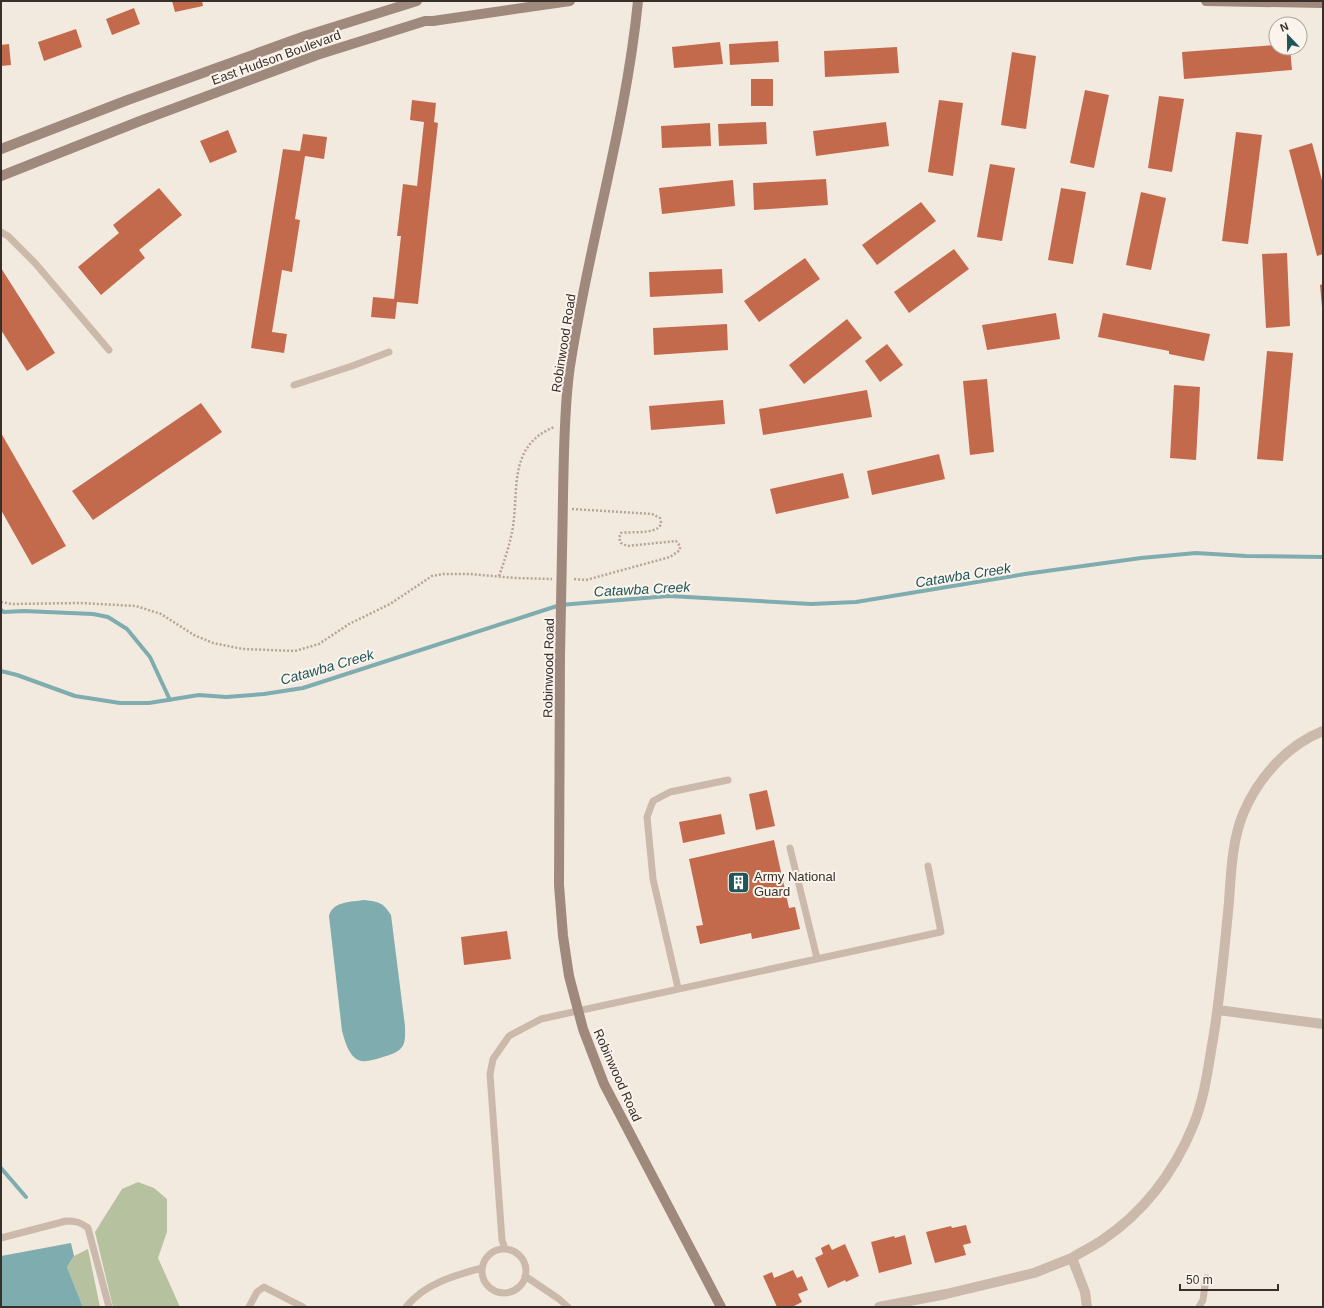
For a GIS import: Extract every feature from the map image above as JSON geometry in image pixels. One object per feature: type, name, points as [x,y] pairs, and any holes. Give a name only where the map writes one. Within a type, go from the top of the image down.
[{"type":"main road","name":"East Hudson Boulevard","points":[[1,149],[125,101],[305,36],[417,1]]},
{"type":"main road","name":"East Hudson Boulevard","points":[[1,176],[140,121],[317,55],[425,21],[570,1]]},
{"type":"main road","name":"Robinwood Road","points":[[638,1],[626,95],[573,347],[567,392],[560,656],[559,885],[563,936],[569,976],[583,1029],[604,1084],[721,1307]]},
{"type":"main road","points":[[1206,1],[1323,3]]},
{"type":"street","points":[[879,1307],[946,1294],[1034,1273],[1072,1258],[1102,1240],[1135,1213],[1158,1188],[1177,1158],[1193,1126],[1205,1092],[1218,1010],[1236,840],[1243,814],[1258,787],[1279,759],[1298,744],[1323,731]]},
{"type":"street","points":[[1218,1010],[1323,1024]]},
{"type":"street","points":[[1072,1258],[1085,1292],[1087,1307]]},
{"type":"lane","points":[[1,232],[8,236],[35,263],[109,350]]},
{"type":"lane","points":[[294,385],[389,352]]},
{"type":"lane","points":[[678,988],[654,878],[647,817],[653,801],[670,792],[728,780]]},
{"type":"lane","points":[[790,848],[817,958]]},
{"type":"lane","points":[[502,1249],[490,1074],[493,1059],[509,1036],[541,1019],[578,1010],[941,932],[928,866]]},
{"type":"lane","points":[[1,1238],[66,1221],[77,1221],[84,1224],[88,1228],[99,1264],[109,1307]]},
{"type":"lane","points":[[502,1249],[517,1253],[526,1270],[522,1283],[518,1288],[511,1292],[503,1293],[490,1288],[485,1282],[482,1272],[488,1256],[502,1249]]},
{"type":"lane","points":[[406,1307],[412,1299],[433,1285],[464,1273],[482,1272]]},
{"type":"lane","points":[[525,1276],[559,1299],[568,1307]]},
{"type":"lane","points":[[1199,1307],[1203,1300],[1206,1278]]},
{"type":"lane","points":[[249,1307],[257,1292],[264,1288],[303,1307]]},
{"type":"path","points":[[499,576],[512,532],[521,457],[533,439],[550,429],[566,423]]},
{"type":"path","points":[[563,509],[652,514],[662,520],[657,529],[650,531],[621,532],[619,538],[621,543],[627,546],[676,541],[680,546],[680,550],[670,557],[586,580],[570,579]]},
{"type":"path","points":[[1,602],[12,604],[80,602],[136,606],[161,614],[194,635],[213,643],[243,649],[295,651],[319,644],[349,624],[390,604],[432,576],[443,574],[470,574],[555,579]]},
{"type":"green space","points":[[138,1182],[154,1188],[167,1199],[167,1232],[158,1258],[180,1307],[113,1307],[95,1232],[122,1189]]},
{"type":"green space","points":[[88,1249],[100,1307],[83,1307],[67,1267],[74,1256]]},
{"type":"water","points":[[364,900],[380,903],[386,907],[391,915],[405,1026],[405,1040],[400,1049],[393,1054],[372,1060],[361,1061],[351,1053],[346,1044],[342,1031],[329,916],[334,907],[338,905]]},
{"type":"water","points":[[71,1243],[74,1256],[67,1267],[83,1307],[1,1307],[1,1256]]},
{"type":"building","points":[[172,1],[202,1],[203,6],[175,12]]},
{"type":"building","points":[[134,8],[140,24],[112,35],[106,19]]},
{"type":"building","points":[[76,29],[82,47],[44,61],[38,42]]},
{"type":"building","points":[[778,41],[779,62],[730,65],[729,44]]},
{"type":"building","points":[[720,42],[723,64],[674,68],[672,47]]},
{"type":"building","points":[[9,44],[11,65],[1,66],[1,45]]},
{"type":"building","points":[[1268,46],[1268,56],[1291,56],[1292,70],[1184,79],[1182,52]]},
{"type":"building","points":[[897,47],[899,73],[825,77],[824,51]]},
{"type":"building","points":[[1012,52],[1036,56],[1026,129],[1001,125]]},
{"type":"building","points":[[751,79],[773,79],[773,106],[751,106]]},
{"type":"building","points":[[1085,90],[1109,95],[1094,168],[1070,163]]},
{"type":"building","points":[[1159,96],[1184,99],[1172,172],[1148,168]]},
{"type":"building","points":[[412,100],[436,103],[434,122],[438,123],[418,304],[397,302],[395,319],[371,317],[373,297],[394,299],[401,236],[397,236],[403,184],[417,186],[424,122],[410,120]]},
{"type":"building","points":[[939,100],[963,103],[953,176],[928,172]]},
{"type":"building","points":[[766,122],[767,144],[719,146],[718,124]]},
{"type":"building","points":[[886,122],[889,146],[816,156],[813,131]]},
{"type":"building","points":[[710,123],[711,146],[662,148],[661,126]]},
{"type":"building","points":[[228,130],[237,152],[210,163],[200,141]]},
{"type":"building","points":[[1236,132],[1262,135],[1248,244],[1222,241]]},
{"type":"building","points":[[303,134],[327,137],[324,159],[305,156],[295,219],[300,220],[292,272],[282,270],[272,332],[287,334],[284,353],[251,348],[283,149],[300,151]]},
{"type":"building","points":[[1312,143],[1323,184],[1323,254],[1317,256],[1289,150]]},
{"type":"building","points":[[990,164],[1015,168],[1002,241],[977,237]]},
{"type":"building","points":[[826,179],[828,205],[754,210],[753,183]]},
{"type":"building","points":[[733,180],[735,206],[662,214],[659,188]]},
{"type":"building","points":[[159,188],[182,215],[139,250],[145,258],[101,295],[78,267],[119,233],[113,225]]},
{"type":"building","points":[[1061,188],[1086,192],[1073,264],[1048,260]]},
{"type":"building","points":[[1141,192],[1166,198],[1151,270],[1126,265]]},
{"type":"building","points":[[921,202],[936,221],[877,265],[862,245]]},
{"type":"building","points":[[954,249],[969,269],[909,313],[894,292]]},
{"type":"building","points":[[1287,253],[1290,326],[1266,328],[1262,254]]},
{"type":"building","points":[[805,258],[820,279],[759,322],[744,301]]},
{"type":"building","points":[[1,268],[55,353],[27,371],[1,330]]},
{"type":"building","points":[[722,269],[723,293],[650,297],[649,272]]},
{"type":"building","points":[[1323,284],[1323,307],[1322,307],[1320,285]]},
{"type":"building","points":[[1056,313],[1060,339],[987,350],[982,325]]},
{"type":"building","points":[[1103,313],[1210,334],[1204,361],[1169,354],[1169,351],[1098,337]]},
{"type":"building","points":[[847,319],[862,338],[804,384],[789,365]]},
{"type":"building","points":[[727,324],[728,350],[654,355],[653,328]]},
{"type":"building","points":[[887,344],[903,365],[880,382],[865,361]]},
{"type":"building","points":[[1267,351],[1293,353],[1283,461],[1257,459]]},
{"type":"building","points":[[987,379],[994,452],[970,455],[963,381]]},
{"type":"building","points":[[1174,385],[1200,387],[1196,460],[1170,458]]},
{"type":"building","points":[[867,390],[872,417],[763,435],[759,409]]},
{"type":"building","points":[[723,400],[725,424],[651,430],[649,406]]},
{"type":"building","points":[[201,403],[222,432],[93,520],[72,491]]},
{"type":"building","points":[[1,433],[66,546],[32,565],[1,510]]},
{"type":"building","points":[[939,454],[945,479],[872,495],[867,471]]},
{"type":"building","points":[[843,473],[849,498],[776,514],[770,489]]},
{"type":"building","points":[[767,790],[775,826],[756,830],[749,794]]},
{"type":"building","points":[[721,814],[725,834],[683,843],[679,822]]},
{"type":"building","name":"Army National Guard","points":[[774,840],[789,908],[795,907],[800,929],[752,939],[751,933],[700,944],[696,926],[703,925],[689,859]]},
{"type":"building","points":[[507,931],[511,959],[464,965],[461,937]]},
{"type":"building","points":[[966,1225],[971,1243],[963,1245],[966,1255],[935,1263],[926,1232],[951,1226],[952,1228]]},
{"type":"building","points":[[905,1235],[912,1264],[879,1273],[871,1242],[894,1236],[895,1238]]},
{"type":"building","points":[[829,1244],[832,1250],[845,1244],[859,1276],[846,1282],[845,1280],[828,1288],[815,1258],[823,1254],[821,1248]]},
{"type":"building","points":[[793,1270],[797,1278],[802,1276],[808,1290],[798,1294],[802,1302],[792,1307],[777,1307],[763,1276],[772,1272],[774,1278]]},
{"type":"waterway","name":"Catawba Creek","points":[[1,671],[17,675],[75,696],[120,703],[149,703],[199,695],[226,697],[264,694],[303,688],[560,605],[669,596],[811,604],[856,602],[1025,574],[1141,558],[1196,553],[1246,556],[1323,557]]},
{"type":"waterway","points":[[1,610],[4,612],[24,611],[93,614],[108,617],[127,629],[150,657],[170,700]]},
{"type":"waterway","points":[[1,1168],[26,1197]]},
{"type":"place","name":"Army National Guard","points":[[739,883]]}]
